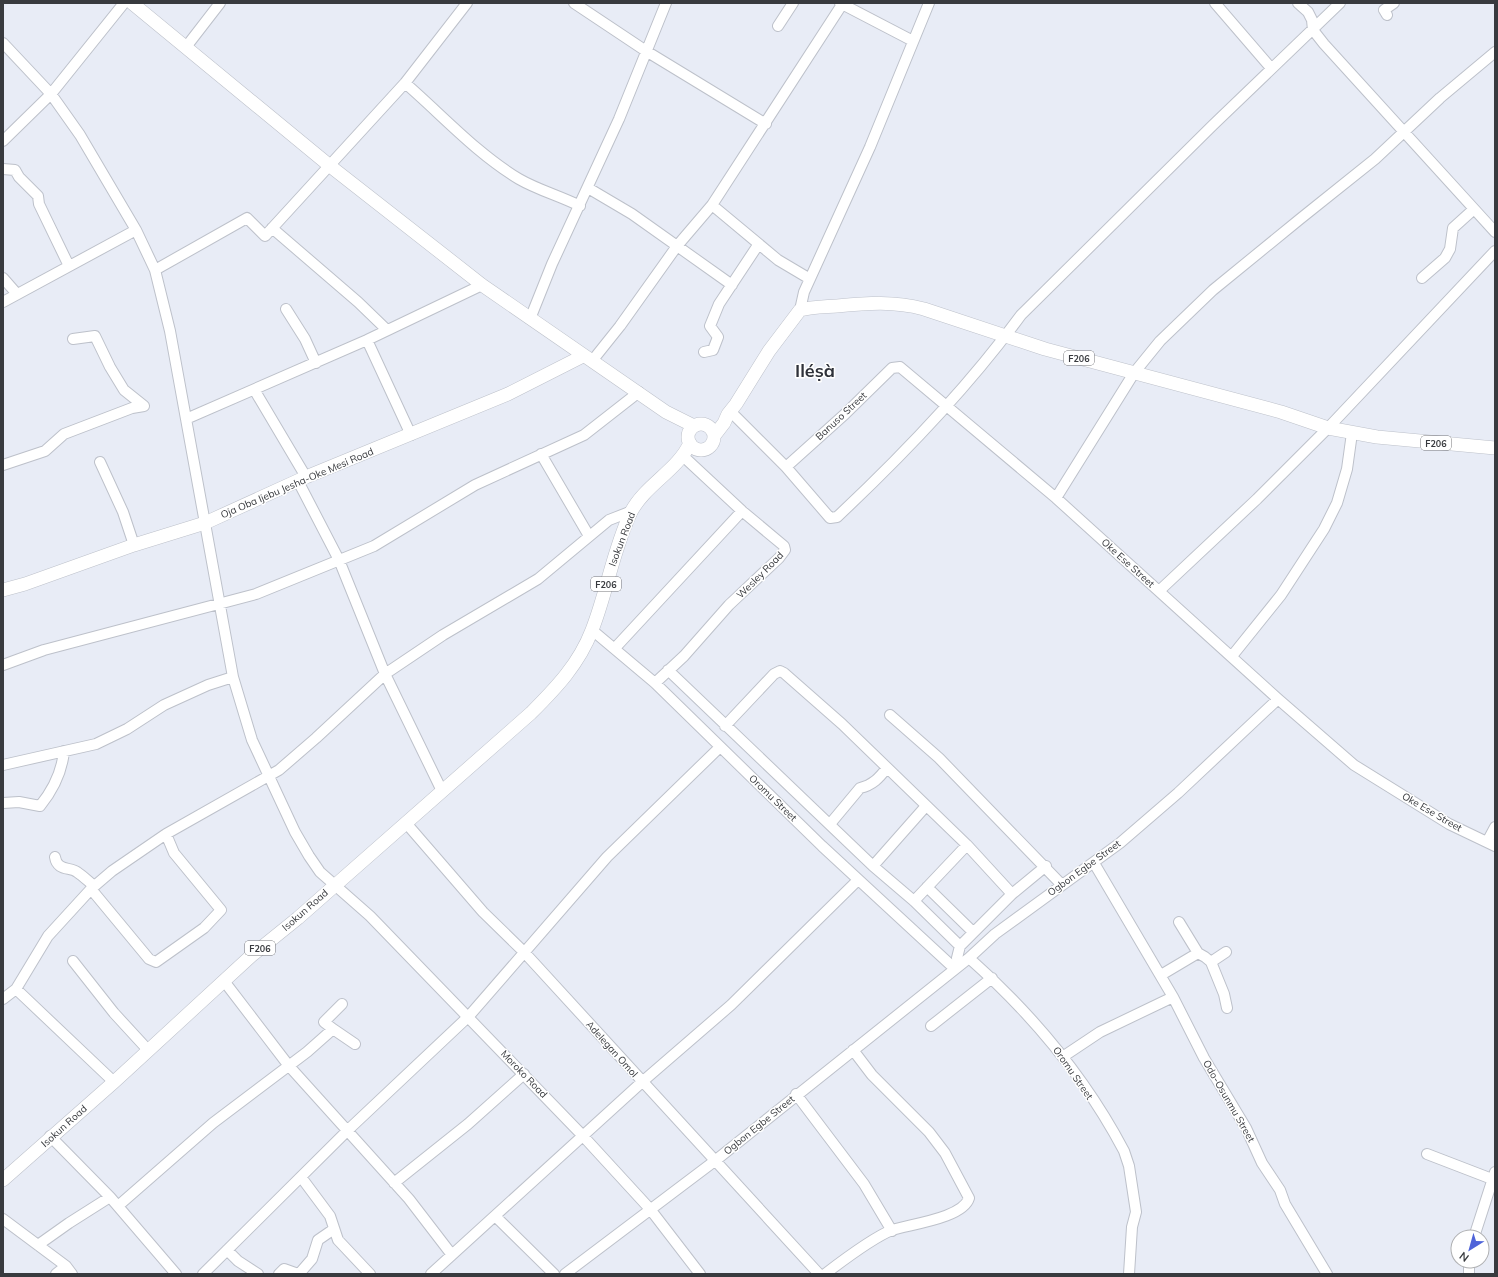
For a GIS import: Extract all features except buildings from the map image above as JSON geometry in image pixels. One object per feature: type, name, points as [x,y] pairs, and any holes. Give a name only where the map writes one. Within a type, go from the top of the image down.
[{"type":"main road","points":[[132,3],[330,166],[482,285],[666,412],[694,448],[701,450]]},
{"type":"main road","name":"F206","points":[[683,456],[710,446],[714,436],[724,423],[729,412],[769,351],[800,310],[818,306],[833,307],[881,302],[900,304],[949,316],[1005,337],[1281,412],[1328,428],[1377,437],[1495,448]]},
{"type":"main road","name":"Oja Oba Ijebu Jesha-Oke Mesi Road","points":[[3,590],[25,584],[134,545],[205,523],[302,479],[508,394],[587,358]]},
{"type":"main road","points":[[666,412],[699,425],[710,427],[714,436]]},
{"type":"main road","points":[[699,425],[729,412]]},
{"type":"main road","name":"F206","points":[[683,456],[689,440],[690,430],[699,425]]},
{"type":"main road","name":"Isokun Road","points":[[3,1180],[50,1136],[114,1082],[224,981],[521,722],[567,675],[576,662],[592,630],[621,536],[632,511],[653,483],[683,456]]},
{"type":"street","points":[[3,141],[50,94],[124,3]]},
{"type":"street","points":[[186,47],[220,3]]},
{"type":"street","points":[[155,270],[247,218],[265,236],[405,82],[467,3]]},
{"type":"street","points":[[574,3],[646,51],[766,124]]},
{"type":"street","points":[[530,319],[552,264],[619,119],[666,3]]},
{"type":"street","points":[[778,26],[793,3]]},
{"type":"street","points":[[587,358],[620,326],[677,246],[712,205],[766,124],[841,3],[913,41]]},
{"type":"street","points":[[800,310],[810,279],[870,147],[929,3]]},
{"type":"street","points":[[1214,3],[1272,68]]},
{"type":"street","points":[[1298,3],[1308,12],[1312,20],[1313,30],[1495,232]]},
{"type":"street","points":[[729,412],[786,467],[830,518],[837,518],[874,483],[946,404],[1005,337],[1021,314],[1340,3]]},
{"type":"street","points":[[1387,15],[1384,10],[1394,3]]},
{"type":"street","name":"Moroko Road","points":[[3,44],[50,94],[80,135],[136,230],[155,270],[170,331],[221,603],[228,655],[233,676],[252,740],[309,856],[320,872],[370,916],[469,1016],[583,1136],[650,1209],[700,1274]]},
{"type":"street","points":[[1056,498],[1134,373],[1160,341],[1213,290],[1300,218],[1375,159],[1440,98],[1495,52]]},
{"type":"street","points":[[405,82],[460,134],[508,172],[535,187],[580,206]]},
{"type":"street","points":[[3,169],[15,170],[19,177],[38,196],[39,204],[69,266]]},
{"type":"street","points":[[588,188],[632,214],[732,285]]},
{"type":"street","points":[[712,205],[758,245],[778,260],[810,279]]},
{"type":"street","points":[[1422,278],[1445,258],[1450,250],[1453,228],[1474,209]]},
{"type":"street","points":[[272,228],[358,302],[387,330]]},
{"type":"street","points":[[3,302],[136,230]]},
{"type":"street","points":[[704,352],[713,350],[718,337],[710,326],[711,320],[719,304],[758,245]]},
{"type":"street","points":[[1159,591],[1258,499],[1328,428],[1495,251]]},
{"type":"street","points":[[3,278],[17,294]]},
{"type":"street","points":[[186,420],[255,391],[368,340],[482,285]]},
{"type":"street","points":[[286,309],[305,339],[316,363]]},
{"type":"street","points":[[3,465],[45,451],[64,434],[132,408],[144,406],[124,390],[110,368],[95,336],[73,339]]},
{"type":"street","points":[[368,340],[411,435]]},
{"type":"street","name":"Oke Ese Street","points":[[897,366],[946,404],[1056,498],[1278,699],[1354,765],[1449,824],[1491,844]]},
{"type":"street","name":"Banuso Street","points":[[786,467],[846,414],[892,368],[897,366]]},
{"type":"street","points":[[255,391],[302,479],[339,560],[385,674],[442,791]]},
{"type":"street","points":[[3,665],[44,650],[256,594],[374,546],[475,485],[541,454],[584,436],[639,392]]},
{"type":"street","points":[[1232,656],[1281,595],[1324,529],[1339,496],[1347,469],[1354,433]]},
{"type":"street","points":[[541,454],[589,536]]},
{"type":"street","name":"Wesley Road","points":[[655,683],[684,656],[729,605],[779,558],[785,550],[784,546],[742,511],[683,456]]},
{"type":"street","points":[[100,462],[123,512],[134,545]]},
{"type":"street","points":[[3,999],[16,989],[48,936],[92,887],[112,870],[166,834],[268,775],[293,758],[385,674],[443,635],[538,579],[609,520],[632,511]]},
{"type":"street","points":[[615,648],[742,511]]},
{"type":"street","name":"Oromu Street","points":[[592,630],[655,683],[858,880],[956,966]]},
{"type":"street","points":[[668,670],[873,866],[914,901],[960,946]]},
{"type":"street","points":[[725,726],[774,674],[780,671],[813,696],[888,768],[967,845],[1012,894]]},
{"type":"street","points":[[3,765],[96,744],[127,729],[164,704],[208,684],[233,676]]},
{"type":"street","name":"Ogbon Egbe Street","points":[[565,1274],[716,1160],[796,1094],[867,1040],[956,966],[969,958],[995,934],[1061,884],[1094,863],[1125,839],[1178,793],[1278,699]]},
{"type":"street","points":[[890,715],[939,758],[1046,866],[1061,884]]},
{"type":"street","points":[[203,1274],[348,1130],[469,1016],[610,854],[720,747]]},
{"type":"street","points":[[3,803],[19,802],[40,806],[63,766],[64,752]]},
{"type":"street","points":[[830,824],[860,788],[876,781],[888,768]]},
{"type":"street","points":[[873,866],[926,806]]},
{"type":"street","name":"Adelegan Omol","points":[[406,823],[483,912],[524,952],[819,1274]]},
{"type":"street","points":[[1491,844],[1495,827]]},
{"type":"street","points":[[55,857],[55,861],[64,868],[78,872],[153,961],[156,962],[204,928],[222,910],[174,853],[166,834]]},
{"type":"street","points":[[914,901],[967,845]]},
{"type":"street","name":"Odo-Osunmu Street","points":[[1094,863],[1161,975],[1204,1058],[1246,1128],[1262,1163],[1280,1190],[1288,1207],[1327,1274]]},
{"type":"street","points":[[956,966],[960,946],[1012,894],[1046,866]]},
{"type":"street","points":[[431,1274],[642,1082],[731,1005],[858,880]]},
{"type":"street","points":[[927,887],[973,932]]},
{"type":"street","points":[[1179,922],[1198,953],[1211,962],[1224,994],[1227,1008]]},
{"type":"street","points":[[1211,962],[1226,952]]},
{"type":"street","points":[[1161,975],[1198,953]]},
{"type":"street","name":"Oromu Street","points":[[969,958],[992,978],[1064,1056],[1124,1151],[1129,1166],[1136,1212],[1132,1227],[1129,1274]]},
{"type":"street","points":[[73,961],[114,1013],[148,1050]]},
{"type":"street","points":[[931,1026],[992,978]]},
{"type":"street","points":[[224,981],[289,1066],[394,1183],[425,1219],[452,1255]]},
{"type":"street","points":[[16,989],[114,1082]]},
{"type":"street","points":[[1064,1056],[1100,1032],[1173,997]]},
{"type":"street","points":[[342,1004],[324,1022],[355,1044]]},
{"type":"street","points":[[118,1206],[213,1123],[289,1066],[333,1029]]},
{"type":"street","points":[[825,1274],[851,1254],[892,1231],[926,1223],[965,1206],[969,1198],[945,1152],[929,1132],[872,1075],[853,1050]]},
{"type":"street","points":[[394,1183],[468,1124],[524,1074]]},
{"type":"street","points":[[796,1094],[864,1184],[892,1231]]},
{"type":"street","points":[[50,1136],[110,1197],[176,1274]]},
{"type":"street","points":[[1427,1154],[1494,1175],[1476,1229]]},
{"type":"street","points":[[301,1177],[327,1211],[338,1240],[370,1274]]},
{"type":"street","points":[[38,1246],[69,1223],[110,1197]]},
{"type":"street","points":[[495,1216],[554,1274]]},
{"type":"street","points":[[3,1219],[69,1270]]},
{"type":"street","points":[[279,1274],[284,1269],[298,1274],[312,1259],[318,1240],[334,1229]]},
{"type":"street","points":[[227,1250],[238,1261],[258,1274]]},
{"type":"street","points":[[56,1274],[69,1270]]},
{"type":"district","name":"Iléṣà","points":[[815,370]]}]
